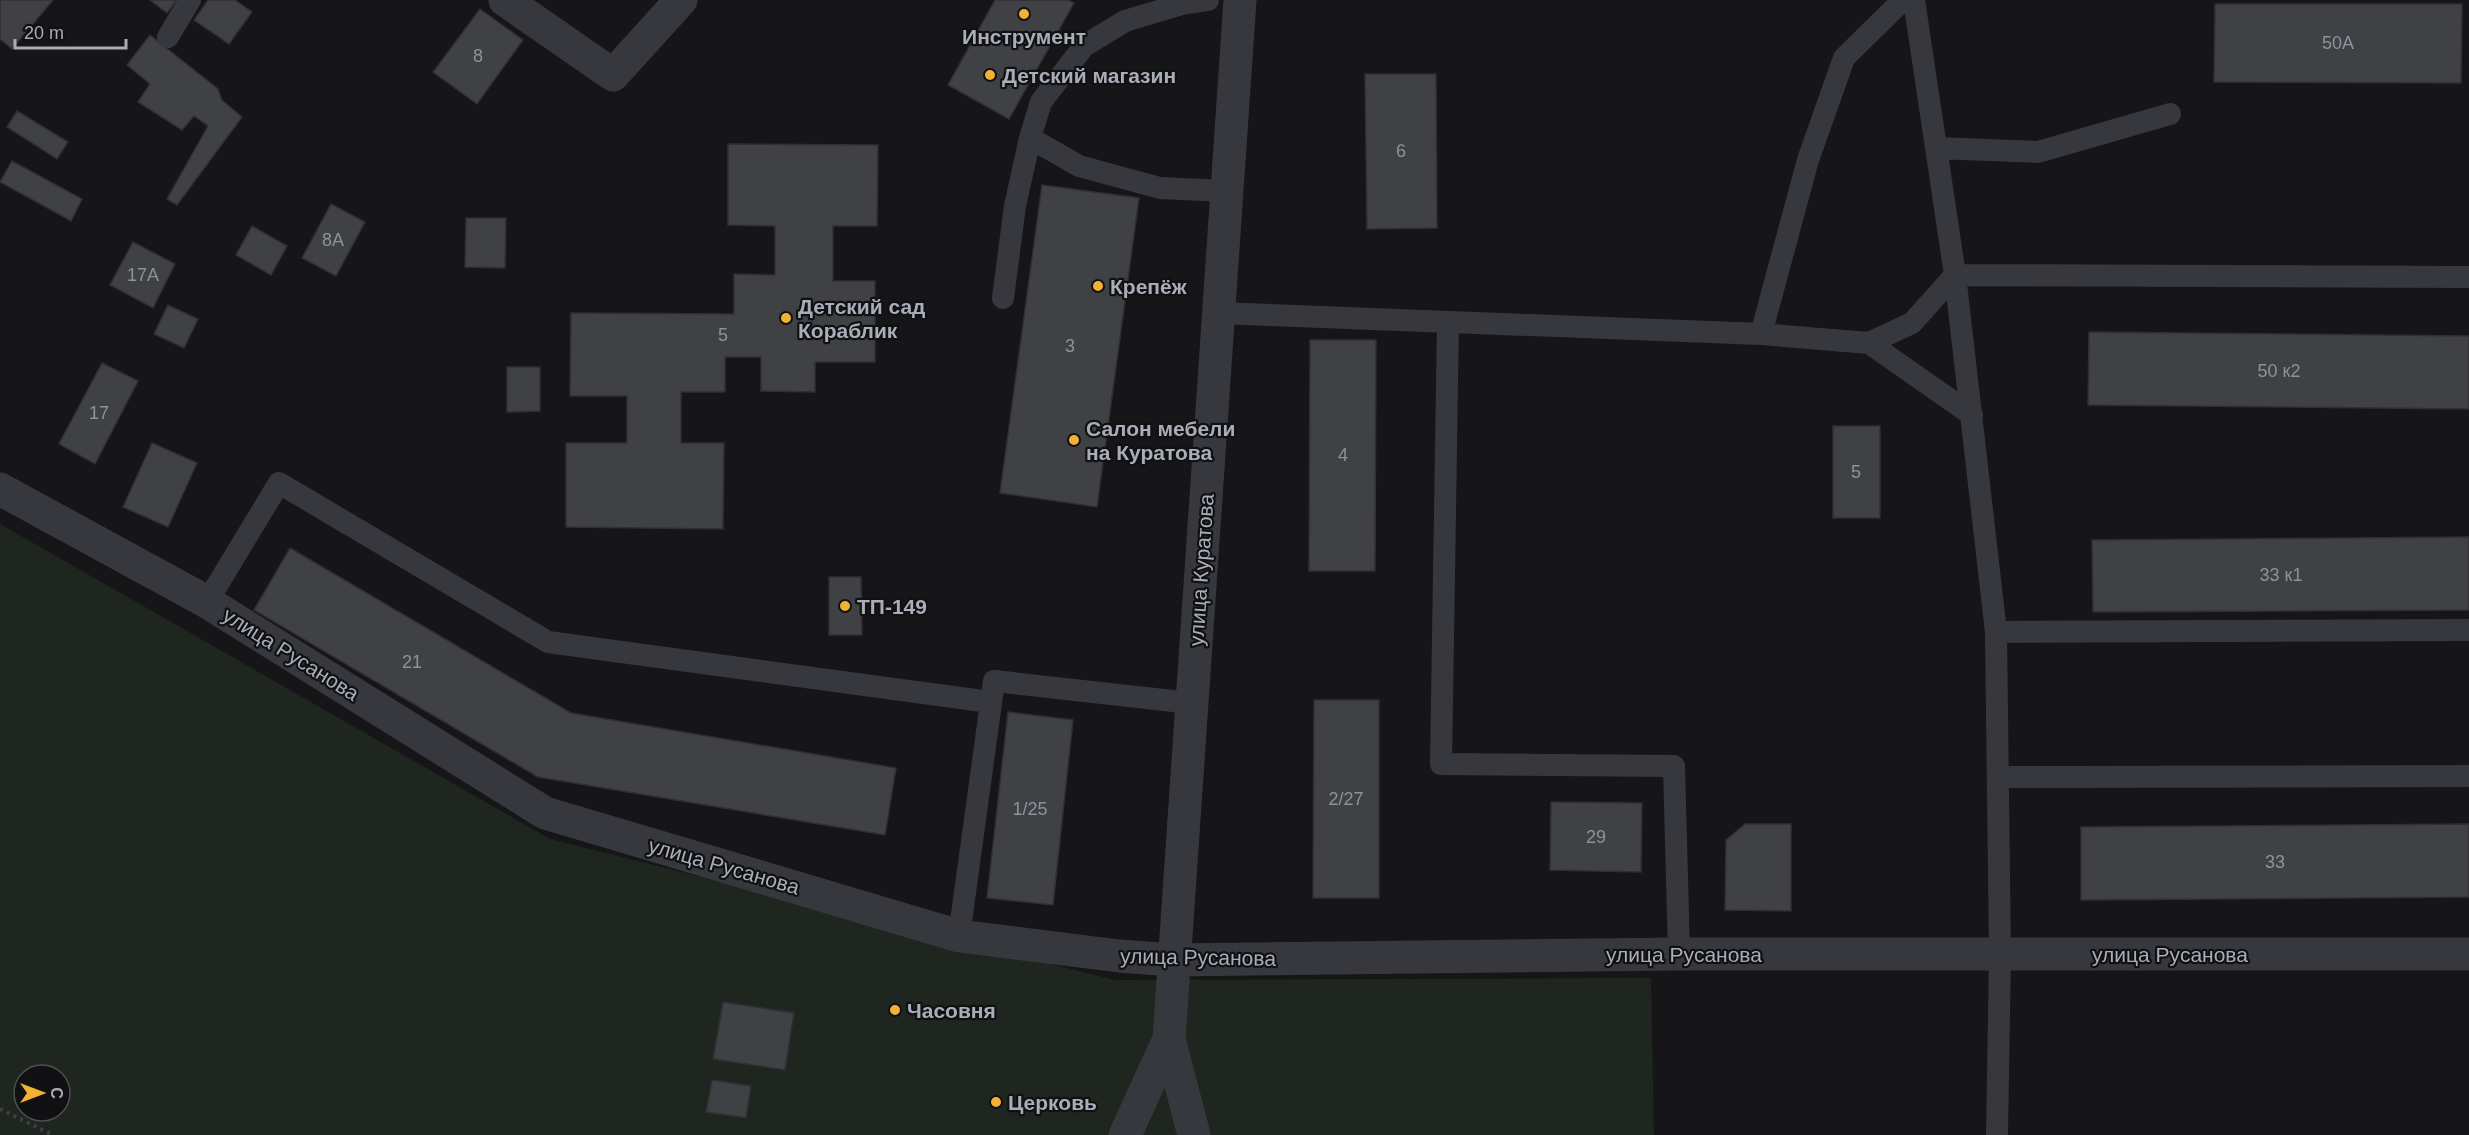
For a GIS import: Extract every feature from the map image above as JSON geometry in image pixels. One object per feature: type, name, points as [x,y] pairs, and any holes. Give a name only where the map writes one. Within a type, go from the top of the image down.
[{"type":"street","points":[[506,0],[613,75],[681,0]]},
{"type":"street","name":"улица Куратова","points":[[1169,1039],[1240,0]]},
{"type":"street","name":"улица Русанова","points":[[0,489],[207,602],[545,813],[959,936],[1119,956],[1173,960],[1679,954],[2469,954]]},
{"type":"street","points":[[1125,1135],[1169,1039]]},
{"type":"street","points":[[1169,1039],[1194,1135]]},
{"type":"lane","points":[[168,36],[190,0]]},
{"type":"lane","points":[[1003,298],[1015,206],[1030,138],[1041,102],[1084,46],[1125,21],[1182,4],[1208,0]]},
{"type":"lane","points":[[1761,333],[1808,160],[1844,58],[1903,0]]},
{"type":"lane","points":[[1914,0],[1955,275],[1996,632],[2000,954],[1997,1135]]},
{"type":"lane","points":[[1936,148],[2038,152],[2170,114]]},
{"type":"lane","points":[[1030,138],[1079,166],[1160,188],[1227,191]]},
{"type":"lane","points":[[1869,343],[1912,322],[1955,275],[2469,277]]},
{"type":"lane","points":[[1219,314],[1761,333],[1869,343],[1972,415]]},
{"type":"lane","points":[[1448,322],[1441,764],[1674,766],[1679,954]]},
{"type":"lane","points":[[207,602],[279,483],[548,642],[990,702]]},
{"type":"lane","points":[[1996,632],[2469,630]]},
{"type":"lane","points":[[959,936],[993,681],[1191,703]]},
{"type":"lane","points":[[1998,777],[2469,776]]},
{"type":"path","points":[[0,1109],[53,1135]]},
{"type":"shaded area","points":[[0,524],[550,839],[1115,980],[1651,978],[1654,1135],[0,1135]]},
{"type":"building","points":[[0,0],[53,0],[12,49],[0,39]]},
{"type":"building","points":[[150,0],[175,0],[176,1],[167,13]]},
{"type":"building","points":[[208,0],[235,0],[252,12],[229,44],[194,20]]},
{"type":"building","points":[[995,0],[1068,0],[1074,3],[1009,119],[948,85]]},
{"type":"building","points":[[2215,4],[2462,4],[2461,83],[2214,82]]},
{"type":"building","points":[[480,9],[523,40],[477,104],[433,72]]},
{"type":"building","points":[[150,35],[218,89],[222,100],[242,117],[177,205],[167,199],[208,126],[194,116],[182,130],[138,102],[150,84],[127,65]]},
{"type":"building","points":[[1365,74],[1436,74],[1437,228],[1367,229]]},
{"type":"building","points":[[17,111],[68,142],[57,159],[7,127]]},
{"type":"building","points":[[728,144],[878,145],[877,226],[833,226],[833,281],[875,281],[875,362],[815,362],[815,392],[761,391],[761,357],[725,357],[725,392],[681,392],[681,443],[724,443],[723,529],[566,527],[566,443],[627,443],[627,396],[570,396],[571,313],[734,314],[734,274],[775,275],[775,226],[728,225]]},
{"type":"building","points":[[12,161],[82,199],[71,221],[0,182]]},
{"type":"building","points":[[1042,185],[1139,198],[1097,507],[1000,493]]},
{"type":"building","points":[[331,204],[365,222],[336,276],[302,258]]},
{"type":"building","points":[[466,218],[506,218],[505,268],[465,267]]},
{"type":"building","points":[[252,226],[287,246],[271,275],[236,255]]},
{"type":"building","points":[[133,242],[175,264],[153,308],[110,285]]},
{"type":"building","points":[[168,305],[198,319],[184,348],[154,334]]},
{"type":"building","points":[[2089,332],[2469,336],[2469,409],[2088,405]]},
{"type":"building","points":[[1310,340],[1376,340],[1375,571],[1309,571]]},
{"type":"building","points":[[102,363],[138,381],[95,464],[59,444]]},
{"type":"building","points":[[507,367],[540,367],[540,411],[507,412]]},
{"type":"building","points":[[1833,426],[1880,426],[1880,518],[1833,518]]},
{"type":"building","points":[[152,443],[197,463],[168,527],[123,507]]},
{"type":"building","points":[[2469,537],[2469,610],[2093,612],[2092,540]]},
{"type":"building","points":[[290,548],[571,713],[896,768],[885,835],[538,777],[254,610]]},
{"type":"building","name":"ТП-149","points":[[829,577],[861,577],[862,635],[829,635]]},
{"type":"building","points":[[1314,700],[1379,700],[1379,898],[1313,898]]},
{"type":"building","points":[[1008,712],[1073,720],[1053,905],[987,898]]},
{"type":"building","points":[[1551,802],[1642,803],[1641,872],[1550,870]]},
{"type":"building","points":[[1745,824],[1791,824],[1791,911],[1725,910],[1726,840]]},
{"type":"building","points":[[2469,824],[2469,897],[2081,900],[2081,827]]},
{"type":"building","points":[[723,1002],[794,1013],[785,1070],[713,1059]]},
{"type":"building","points":[[712,1080],[751,1086],[746,1118],[706,1112]]},
{"type":"place","name":"Инструмент","points":[[1024,14]]},
{"type":"place","name":"Детский магазин","points":[[990,75]]},
{"type":"place","name":"Крепёж","points":[[1098,286]]},
{"type":"place","name":"Детский сад Кораблик","points":[[786,318]]},
{"type":"place","name":"Салон мебели на Куратова","points":[[1074,440]]},
{"type":"place","name":"ТП-149","points":[[845,606]]},
{"type":"place","name":"Часовня","points":[[895,1010]]},
{"type":"place","name":"Церковь","points":[[996,1102]]}]
